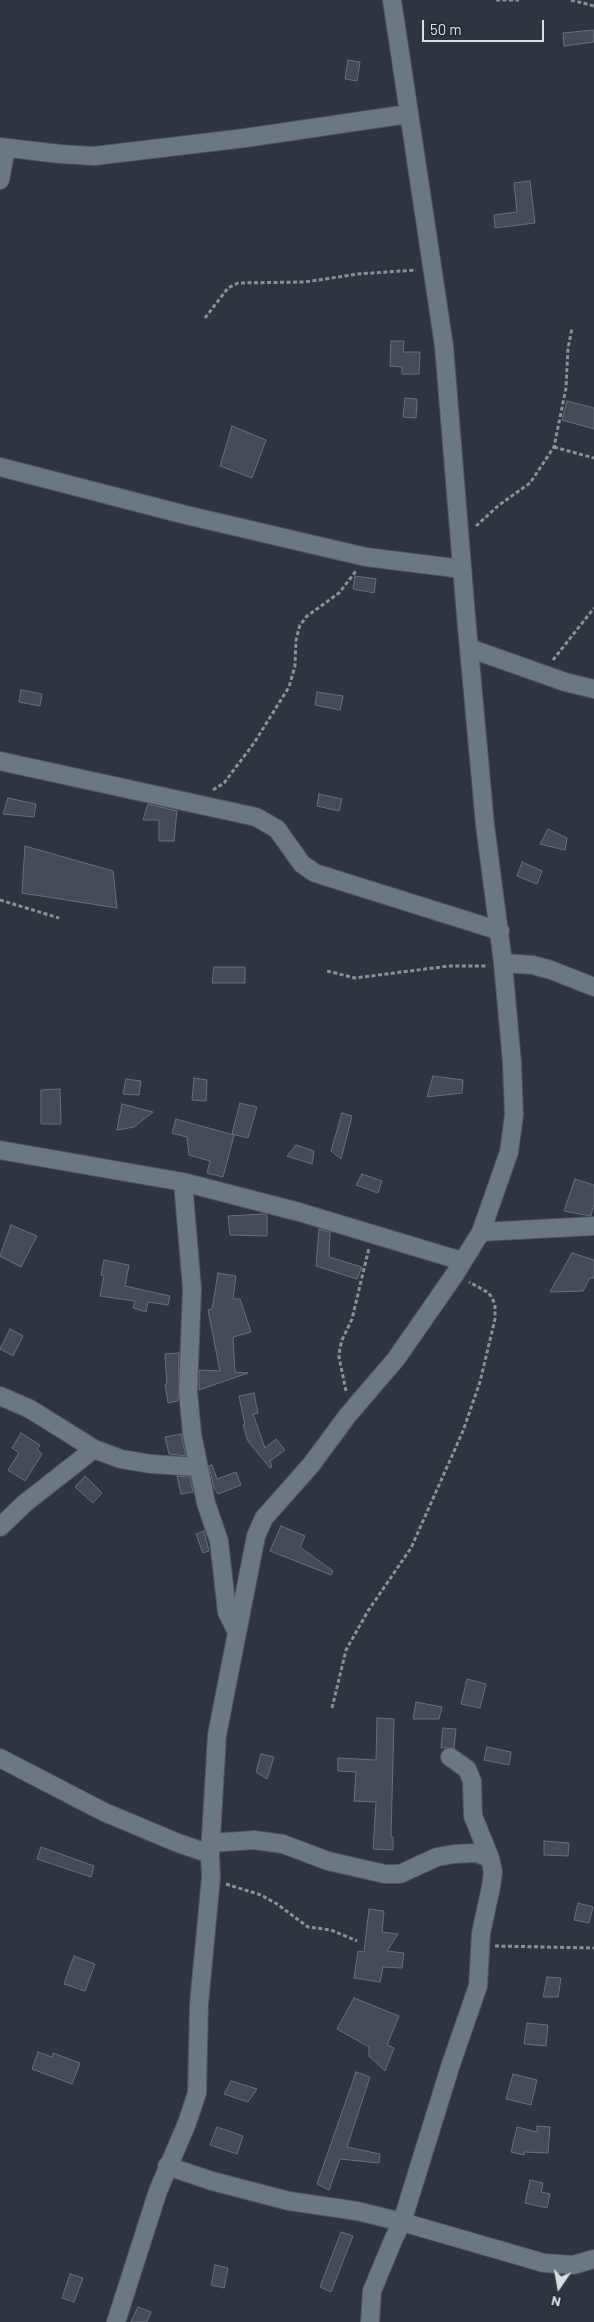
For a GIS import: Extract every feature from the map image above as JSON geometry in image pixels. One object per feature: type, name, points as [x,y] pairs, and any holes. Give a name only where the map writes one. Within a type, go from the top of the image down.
[{"type":"street","points":[[116,2322],[167,2166],[187,2123],[197,2093],[199,2004],[212,1877],[211,1849],[217,1735],[250,1558],[256,1536],[264,1518],[311,1465],[348,1414],[396,1359],[481,1232],[509,1152],[514,1115],[512,1063],[500,931],[485,825],[444,346],[392,0]]},
{"type":"street","points":[[0,180],[3,147],[94,156],[245,138],[408,114]]},
{"type":"street","points":[[0,467],[186,515],[366,557],[462,569]]},
{"type":"street","points":[[469,648],[594,689]]},
{"type":"street","points":[[0,761],[256,817],[272,824],[302,864],[315,872],[500,931]]},
{"type":"street","points":[[503,965],[533,965],[594,987]]},
{"type":"street","points":[[0,1150],[183,1182],[373,1234],[458,1268]]},
{"type":"street","points":[[183,1182],[192,1289],[188,1391],[198,1467],[206,1503],[219,1541],[228,1612],[237,1632]]},
{"type":"street","points":[[481,1232],[594,1226]]},
{"type":"street","points":[[0,1396],[30,1410],[94,1449],[128,1460],[198,1467]]},
{"type":"street","points":[[0,1527],[25,1503],[94,1449]]},
{"type":"street","points":[[370,2322],[372,2291],[402,2222],[451,2064],[478,1986],[484,1913],[492,1888],[490,1858],[473,1816],[472,1781],[467,1769],[450,1757]]},
{"type":"street","points":[[0,1758],[104,1812],[178,1843],[211,1849],[254,1840],[283,1844],[328,1861],[384,1874],[400,1874],[437,1857],[454,1854],[476,1853],[490,1858]]},
{"type":"street","points":[[167,2166],[212,2181],[289,2201],[357,2211],[402,2222],[544,2263],[573,2265],[594,2259]]},
{"type":"path","points":[[496,0],[520,0]]},
{"type":"path","points":[[571,0],[594,6]]},
{"type":"path","points":[[205,318],[228,288],[238,283],[305,282],[358,274],[432,269]]},
{"type":"path","points":[[460,539],[499,505],[530,483],[554,447],[566,388],[568,348],[572,328]]},
{"type":"path","points":[[554,447],[594,458]]},
{"type":"path","points":[[185,801],[208,794],[224,783],[254,743],[289,687],[295,666],[296,640],[300,625],[308,616],[339,593],[366,557]]},
{"type":"path","points":[[546,674],[556,654],[594,608]]},
{"type":"path","points":[[0,900],[59,918]]},
{"type":"path","points":[[328,971],[355,978],[457,965],[503,965]]},
{"type":"path","points":[[348,1414],[346,1391],[339,1357],[342,1340],[352,1319],[373,1234]]},
{"type":"path","points":[[332,1708],[346,1650],[368,1611],[411,1548],[463,1431],[480,1382],[495,1319],[496,1304],[489,1293],[458,1268]]},
{"type":"path","points":[[212,1877],[230,1886],[261,1895],[278,1904],[308,1927],[331,1930],[356,1941]]},
{"type":"path","points":[[481,1946],[594,1948]]},
{"type":"building","points":[[593,30],[594,42],[564,46],[563,33]]},
{"type":"building","points":[[348,60],[360,62],[357,81],[345,79]]},
{"type":"building","points":[[530,181],[535,223],[495,228],[494,215],[517,212],[514,183]]},
{"type":"building","points":[[391,341],[404,341],[403,352],[420,352],[419,374],[402,374],[402,367],[390,366]]},
{"type":"building","points":[[405,398],[417,399],[416,418],[403,417]]},
{"type":"building","points":[[567,401],[594,408],[594,429],[562,420]]},
{"type":"building","points":[[232,426],[266,440],[252,478],[220,466]]},
{"type":"building","points":[[355,576],[376,579],[374,593],[353,589]]},
{"type":"building","points":[[21,690],[42,694],[40,706],[19,702]]},
{"type":"building","points":[[317,692],[343,696],[340,710],[315,705]]},
{"type":"building","points":[[319,794],[342,799],[339,811],[317,806]]},
{"type":"building","points":[[8,798],[36,804],[34,817],[3,814]]},
{"type":"building","points":[[148,804],[177,811],[174,841],[159,841],[159,820],[143,820]]},
{"type":"building","points":[[548,829],[567,838],[565,850],[540,844]]},
{"type":"building","points":[[25,846],[113,871],[117,908],[22,893]]},
{"type":"building","points":[[522,862],[542,871],[537,884],[517,876]]},
{"type":"building","points":[[214,967],[245,967],[245,983],[212,983]]},
{"type":"building","points":[[433,1076],[463,1080],[462,1093],[427,1097]]},
{"type":"building","points":[[194,1078],[207,1080],[206,1101],[192,1100]]},
{"type":"building","points":[[126,1079],[141,1081],[139,1095],[123,1094]]},
{"type":"building","points":[[60,1089],[61,1124],[41,1124],[41,1090]]},
{"type":"building","points":[[240,1103],[257,1107],[248,1138],[232,1134]]},
{"type":"building","points":[[122,1104],[153,1112],[134,1127],[117,1130]]},
{"type":"building","points":[[342,1113],[352,1116],[341,1159],[331,1151]]},
{"type":"building","points":[[176,1119],[234,1135],[223,1177],[207,1173],[210,1161],[189,1155],[187,1137],[172,1133]]},
{"type":"building","points":[[296,1145],[314,1151],[312,1164],[287,1156]]},
{"type":"building","points":[[362,1174],[382,1181],[378,1193],[356,1185]]},
{"type":"building","points":[[575,1179],[594,1185],[594,1203],[591,1216],[564,1211]]},
{"type":"building","points":[[267,1215],[267,1236],[230,1235],[228,1216]]},
{"type":"building","points":[[11,1225],[37,1236],[21,1267],[0,1256]]},
{"type":"building","points":[[319,1229],[330,1232],[329,1257],[362,1267],[357,1279],[316,1266]]},
{"type":"building","points":[[572,1253],[594,1260],[594,1278],[590,1278],[583,1291],[550,1292]]},
{"type":"building","points":[[104,1260],[129,1265],[125,1286],[170,1296],[168,1305],[148,1302],[146,1312],[133,1308],[135,1301],[100,1296],[104,1276],[101,1275]]},
{"type":"building","points":[[218,1273],[236,1276],[233,1299],[240,1299],[251,1332],[233,1337],[235,1372],[248,1373],[199,1390],[199,1370],[220,1371],[208,1310],[212,1309]]},
{"type":"building","points":[[10,1329],[23,1336],[13,1356],[0,1349]]},
{"type":"building","points":[[179,1353],[178,1401],[168,1403],[165,1384],[167,1384],[165,1354]]},
{"type":"building","points":[[254,1393],[258,1413],[253,1414],[265,1448],[276,1439],[285,1450],[270,1461],[272,1467],[270,1468],[248,1441],[243,1425],[245,1425],[239,1396]]},
{"type":"building","points":[[21,1433],[40,1445],[37,1449],[42,1454],[25,1481],[8,1470],[19,1453],[12,1448]]},
{"type":"building","points":[[181,1434],[186,1456],[169,1454],[165,1437]]},
{"type":"building","points":[[212,1465],[217,1479],[236,1472],[241,1485],[218,1494],[214,1488],[209,1466]]},
{"type":"building","points":[[85,1476],[102,1493],[93,1503],[75,1487]]},
{"type":"building","points":[[177,1476],[190,1477],[193,1492],[181,1494]]},
{"type":"building","points":[[281,1526],[305,1536],[300,1547],[333,1571],[331,1575],[270,1551]]},
{"type":"building","points":[[204,1531],[209,1551],[203,1553],[196,1534]]},
{"type":"building","points":[[467,1679],[486,1684],[480,1708],[461,1704]]},
{"type":"building","points":[[416,1702],[442,1707],[439,1719],[413,1719]]},
{"type":"building","points":[[377,1718],[394,1719],[391,1837],[393,1837],[393,1850],[373,1849],[376,1802],[354,1801],[356,1772],[338,1771],[338,1758],[376,1760]]},
{"type":"building","points":[[443,1728],[456,1729],[454,1748],[441,1748]]},
{"type":"building","points":[[487,1747],[511,1752],[509,1765],[484,1760]]},
{"type":"building","points":[[261,1754],[274,1757],[267,1779],[256,1772]]},
{"type":"building","points":[[544,1841],[569,1843],[568,1856],[544,1855]]},
{"type":"building","points":[[41,1847],[94,1866],[91,1877],[37,1859]]},
{"type":"building","points":[[578,1903],[593,1907],[589,1923],[574,1920]]},
{"type":"building","points":[[369,1909],[384,1911],[382,1932],[398,1934],[387,1951],[404,1953],[402,1968],[383,1967],[380,1982],[354,1978],[358,1951],[364,1952]]},
{"type":"building","points":[[74,1956],[95,1964],[85,1991],[64,1984]]},
{"type":"building","points":[[547,1977],[561,1978],[558,1997],[543,1997]]},
{"type":"building","points":[[354,1998],[399,2016],[387,2045],[394,2048],[385,2071],[369,2056],[369,2047],[337,2029]]},
{"type":"building","points":[[527,2023],[548,2025],[546,2046],[524,2044]]},
{"type":"building","points":[[38,2052],[52,2057],[53,2053],[80,2063],[72,2084],[32,2069]]},
{"type":"building","points":[[356,2072],[370,2077],[347,2147],[380,2154],[379,2163],[340,2159],[329,2190],[317,2184]]},
{"type":"building","points":[[513,2074],[537,2080],[531,2105],[506,2099]]},
{"type":"building","points":[[231,2081],[257,2089],[248,2102],[224,2094]]},
{"type":"building","points":[[537,2126],[550,2127],[548,2153],[524,2152],[524,2155],[511,2152],[517,2127],[537,2132]]},
{"type":"building","points":[[217,2127],[243,2136],[237,2154],[210,2145]]},
{"type":"building","points":[[530,2180],[543,2183],[541,2192],[550,2194],[547,2208],[525,2203]]},
{"type":"building","points":[[341,2232],[353,2236],[331,2292],[320,2287]]},
{"type":"building","points":[[215,2265],[228,2268],[224,2288],[211,2285]]},
{"type":"building","points":[[70,2274],[83,2278],[74,2302],[62,2298]]},
{"type":"building","points":[[138,2307],[151,2312],[147,2322],[131,2322]]}]
